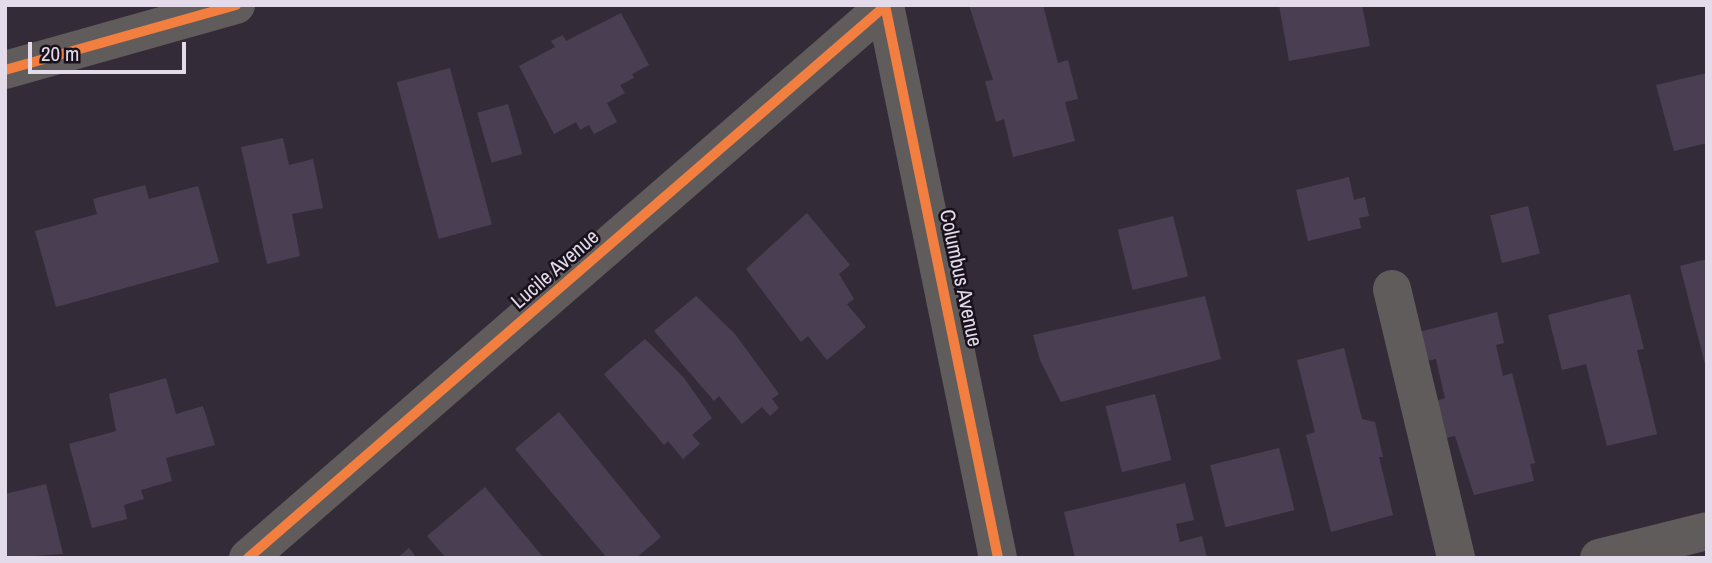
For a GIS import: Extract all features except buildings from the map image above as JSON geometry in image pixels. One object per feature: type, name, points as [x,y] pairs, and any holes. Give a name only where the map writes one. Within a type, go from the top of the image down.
[{"type":"street","points":[[5,70],[236,5]]},
{"type":"street","name":"Lucile Avenue","points":[[248,558],[885,6]]},
{"type":"street","name":"Columbus Avenue","points":[[885,6],[998,558]]},
{"type":"street","points":[[1392,289],[1456,558]]},
{"type":"street","points":[[1599,558],[1707,531]]},
{"type":"cycle path","points":[[5,70],[236,5]]},
{"type":"cycle path","points":[[885,5],[998,558]]},
{"type":"cycle path","points":[[248,558],[885,6]]}]
